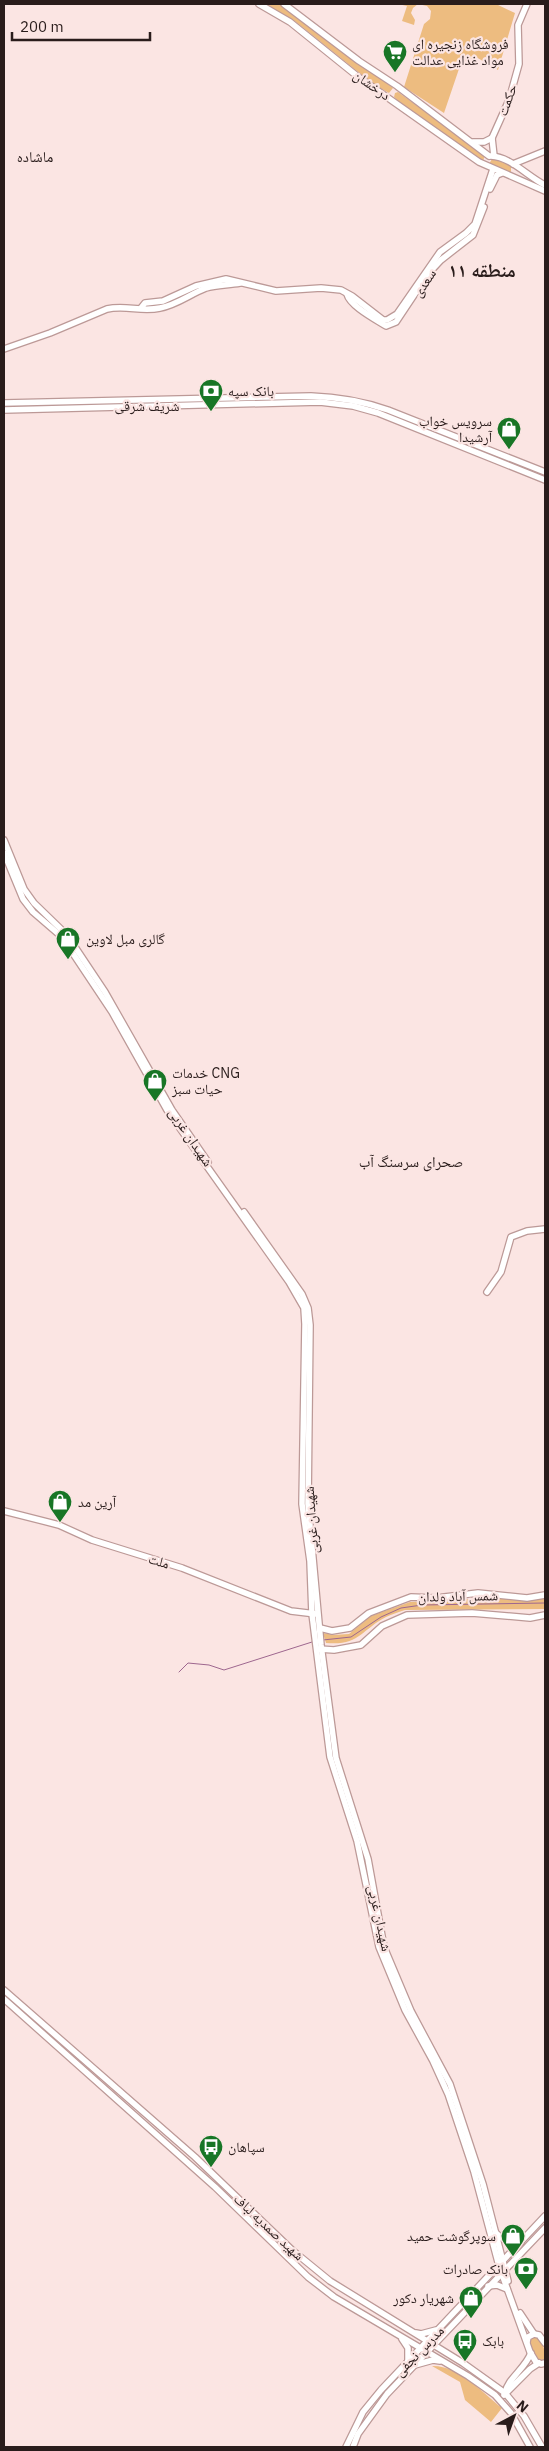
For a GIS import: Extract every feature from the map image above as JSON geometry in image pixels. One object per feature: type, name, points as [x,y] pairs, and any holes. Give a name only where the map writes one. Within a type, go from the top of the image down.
[{"type":"main road","name":"درخشان","points":[[259,4],[290,22],[356,76],[479,162],[487,164],[505,174]]},
{"type":"main road","name":"درخشان","points":[[284,4],[471,142],[491,156],[514,165]]},
{"type":"main road","name":"حکمت","points":[[492,138],[509,100],[519,64],[518,26],[527,4]]},
{"type":"main road","points":[[471,142],[484,142],[492,138],[491,156],[487,164]]},
{"type":"main road","points":[[514,165],[545,151]]},
{"type":"main road","points":[[505,174],[512,174],[514,165]]},
{"type":"main road","points":[[514,165],[545,185]]},
{"type":"main road","name":"سعدی","points":[[4,349],[50,333],[107,309],[116,307],[141,308],[145,303],[170,299],[215,280],[226,279],[276,291],[321,288],[341,290],[383,320],[393,318],[440,252],[466,233],[474,224],[493,169]]},
{"type":"main road","points":[[505,174],[545,191]]},
{"type":"main road","name":"سعدی","points":[[347,294],[356,305],[386,326],[396,322],[428,274],[441,260],[473,235],[480,222],[497,175],[505,174]]},
{"type":"main road","name":"شریف شرقی","points":[[4,410],[311,396],[341,398],[362,401],[388,410],[545,472]]},
{"type":"main road","name":"شریف شرقی","points":[[4,403],[320,402],[353,406],[381,415],[545,480]]},
{"type":"main road","points":[[478,454],[480,447]]},
{"type":"main road","name":"شهیدان غربی","points":[[4,840],[24,889],[34,903],[67,935],[100,985],[172,1110],[302,1294],[308,1308],[310,1325],[308,1504],[319,1649],[336,1758],[363,1842],[384,1947],[411,2011],[450,2084],[508,2286],[531,2353],[544,2364]]},
{"type":"main road","name":"شهیدان غربی","points":[[4,854],[23,899],[33,912],[62,937],[112,1012],[167,1110],[289,1282],[304,1308],[302,1504],[316,1614],[320,1628],[319,1649]]},
{"type":"main road","points":[[487,1292],[501,1272],[510,1237],[527,1231],[545,1229]]},
{"type":"main road","name":"ملت","points":[[4,1511],[59,1525],[92,1540],[182,1568],[291,1611],[316,1614]]},
{"type":"main road","name":"شمس آباد ولدان","points":[[320,1628],[332,1631],[350,1628],[369,1613],[410,1597],[436,1598],[478,1593],[527,1598],[545,1595]]},
{"type":"main road","points":[[319,1649],[334,1650],[361,1645],[382,1626],[407,1615],[472,1613],[530,1618],[545,1615]]},
{"type":"main road","name":"شهید صمدیه لباف","points":[[4,1990],[308,2277],[334,2297],[468,2376],[499,2400],[511,2413],[530,2447]]},
{"type":"main road","name":"شهید صمدیه لباف","points":[[4,1999],[195,2157],[330,2281],[505,2393],[524,2416],[542,2447]]},
{"type":"main road","name":"شهیدان غربی","points":[[459,2119],[495,2232],[502,2268]]},
{"type":"main road","points":[[502,2268],[545,2216]]},
{"type":"main road","points":[[502,2268],[514,2260],[545,2228]]},
{"type":"main road","points":[[495,2232],[504,2240],[516,2243],[523,2241]]},
{"type":"main road","points":[[488,2286],[508,2286],[514,2260]]},
{"type":"main road","name":"مدرس نجفی","points":[[352,2447],[369,2416],[410,2364],[420,2348],[442,2331],[488,2286],[502,2268]]},
{"type":"main road","name":"مدرس نجفی","points":[[346,2447],[364,2412],[410,2364],[432,2345],[442,2331],[502,2268]]},
{"type":"main road","name":"شهیدان غربی","points":[[508,2286],[522,2319],[534,2334],[539,2335],[545,2343]]},
{"type":"main road","points":[[410,2332],[421,2334],[442,2331],[442,2340],[446,2354]]},
{"type":"main road","points":[[527,2342],[528,2337],[534,2334]]},
{"type":"main road","points":[[399,2335],[408,2348],[410,2364],[434,2360],[443,2361]]},
{"type":"main road","points":[[505,2393],[506,2386],[525,2365],[531,2353]]},
{"type":"main road","points":[[499,2400],[530,2369],[544,2364]]},
{"type":"shaded area","points":[[265,4],[279,4],[302,18],[393,88],[389,93],[373,84],[296,22]]},
{"type":"shaded area","points":[[398,4],[418,4],[411,13],[415,20],[414,25],[402,21],[407,6]]},
{"type":"shaded area","points":[[418,4],[496,4],[515,13],[498,70],[476,57],[461,63],[444,113],[404,87],[424,24],[430,19],[431,11],[427,6]]},
{"type":"shaded area","points":[[398,92],[485,155],[483,161],[398,101],[394,97],[395,93]]},
{"type":"shaded area","points":[[492,159],[511,165],[511,172],[489,164]]},
{"type":"shaded area","points":[[490,1598],[545,1598],[545,1609],[405,1610],[386,1617],[353,1640],[346,1642],[326,1643],[323,1633],[333,1635],[349,1634],[371,1616],[410,1602]]},
{"type":"shaded area","points":[[535,2336],[543,2346],[545,2353],[545,2360],[542,2362],[537,2360],[529,2341]]},
{"type":"shaded area","points":[[432,2366],[442,2367],[461,2375],[502,2408],[491,2422],[465,2400],[460,2382]]},
{"type":"waterway","points":[[323,1640],[351,1637],[381,1617],[401,1608],[422,1605],[545,1603]]},
{"type":"waterway","points":[[179,1672],[188,1663],[209,1665],[224,1670],[312,1642]]},
{"type":"place","name":"فروشگاه زنجیره ای مواد غذایی عدالت","points":[[395,73]]},
{"type":"place","name":"بانک سپه","points":[[211,412]]},
{"type":"place","name":"سرویس خواب آرشیدا","points":[[509,450]]},
{"type":"place","name":"گالری مبل لاوین","points":[[68,960]]},
{"type":"place","name":"خدمات CNG حیات سبز","points":[[155,1102]]},
{"type":"place","name":"آرین مد","points":[[60,1523]]},
{"type":"place","name":"سپاهان","points":[[211,2168]]},
{"type":"place","name":"سوپرگوشت حمید","points":[[513,2257]]},
{"type":"place","name":"بانک صادرات","points":[[526,2290]]},
{"type":"place","name":"شهریار دکور","points":[[471,2319]]},
{"type":"place","name":"بابک","points":[[465,2362]]},
{"type":"district","name":"ماشاده","points":[[35,156]]},
{"type":"district","name":"منطقه ۱۱","points":[[482,270]]},
{"type":"district","name":"صحرای سرسنگ آب","points":[[411,1161]]}]
